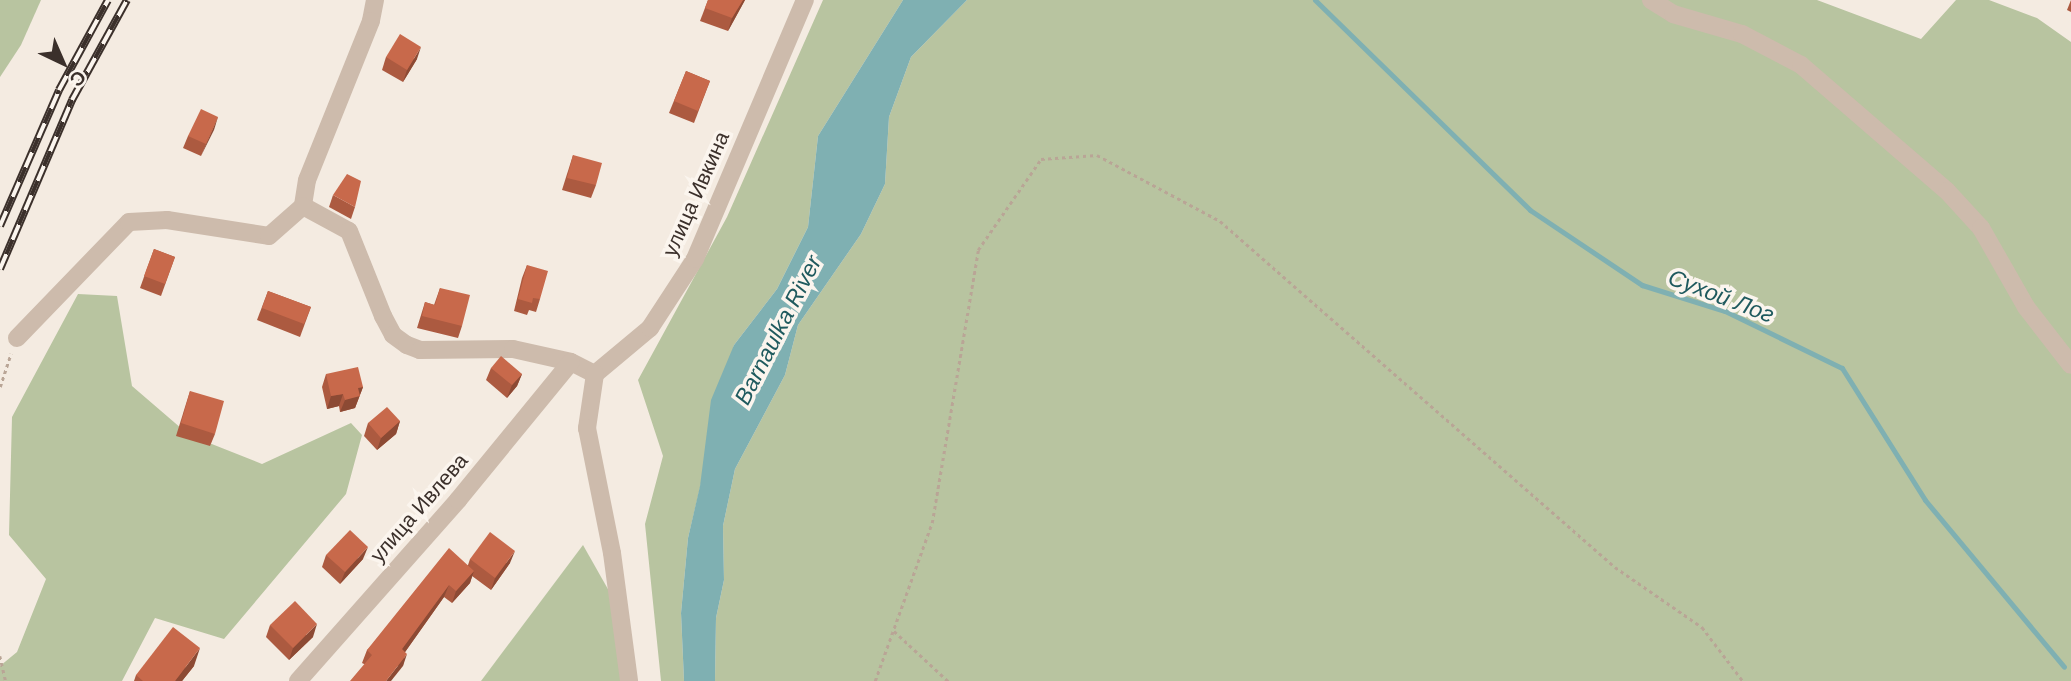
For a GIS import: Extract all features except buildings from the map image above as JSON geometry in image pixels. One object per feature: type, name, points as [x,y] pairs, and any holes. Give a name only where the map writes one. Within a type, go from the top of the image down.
[{"type":"street","points":[[17,338],[129,222],[167,220],[269,236],[303,206],[307,180],[371,21],[375,0]]},
{"type":"street","name":"улица Ивкина","points":[[594,374],[650,328],[695,259],[805,0]]},
{"type":"street","points":[[1651,0],[1673,14],[1742,34],[1801,65],[1947,191],[1981,228],[2026,307],[2071,365]]},
{"type":"street","points":[[303,206],[349,231],[383,316],[393,335],[407,345],[420,350],[513,349],[571,362],[594,374],[587,428],[612,553],[629,681]]},
{"type":"street","name":"улица Ивлева","points":[[298,681],[458,500],[571,362]]},
{"type":"path","points":[[875,681],[932,523],[978,250],[1041,159],[1097,155],[1220,221],[1615,567],[1702,627],[1743,681]]},
{"type":"path","points":[[0,387],[17,338]]},
{"type":"path","points":[[893,631],[948,681]]},
{"type":"path","points":[[0,656],[6,681]]},
{"type":"green space","points":[[0,0],[41,0],[21,45],[0,77]]},
{"type":"green space","points":[[823,0],[903,0],[818,136],[808,227],[777,289],[734,345],[688,538],[681,613],[684,681],[661,681],[645,524],[663,456],[638,380],[727,217]]},
{"type":"green space","points":[[967,0],[1817,0],[1921,39],[1956,0],[1989,0],[2037,18],[2071,42],[2071,681],[715,681],[716,618],[724,580],[723,526],[735,469],[785,375],[798,325],[861,234],[885,184],[889,117],[911,57]]},
{"type":"green space","points":[[78,294],[117,296],[132,386],[189,435],[262,464],[351,423],[362,435],[346,494],[224,639],[155,618],[122,681],[0,681],[0,666],[17,652],[46,579],[9,535],[12,417]]},
{"type":"green space","points":[[583,545],[609,591],[625,681],[481,681]]},
{"type":"water","name":"Barnaulka River","points":[[903,0],[967,0],[911,57],[889,117],[885,184],[861,234],[798,325],[785,375],[735,469],[723,526],[724,580],[716,618],[715,681],[684,681],[681,613],[688,538],[700,486],[711,400],[734,345],[777,289],[808,227],[818,136]]},
{"type":"waterway","name":"Сухой Лог","points":[[1315,0],[1530,210],[1642,285],[1725,311],[1842,368],[1925,500],[2064,667]]},
{"type":"railway","points":[[0,226],[59,90],[108,0]]},
{"type":"railway","points":[[0,269],[72,100],[127,0]]}]
